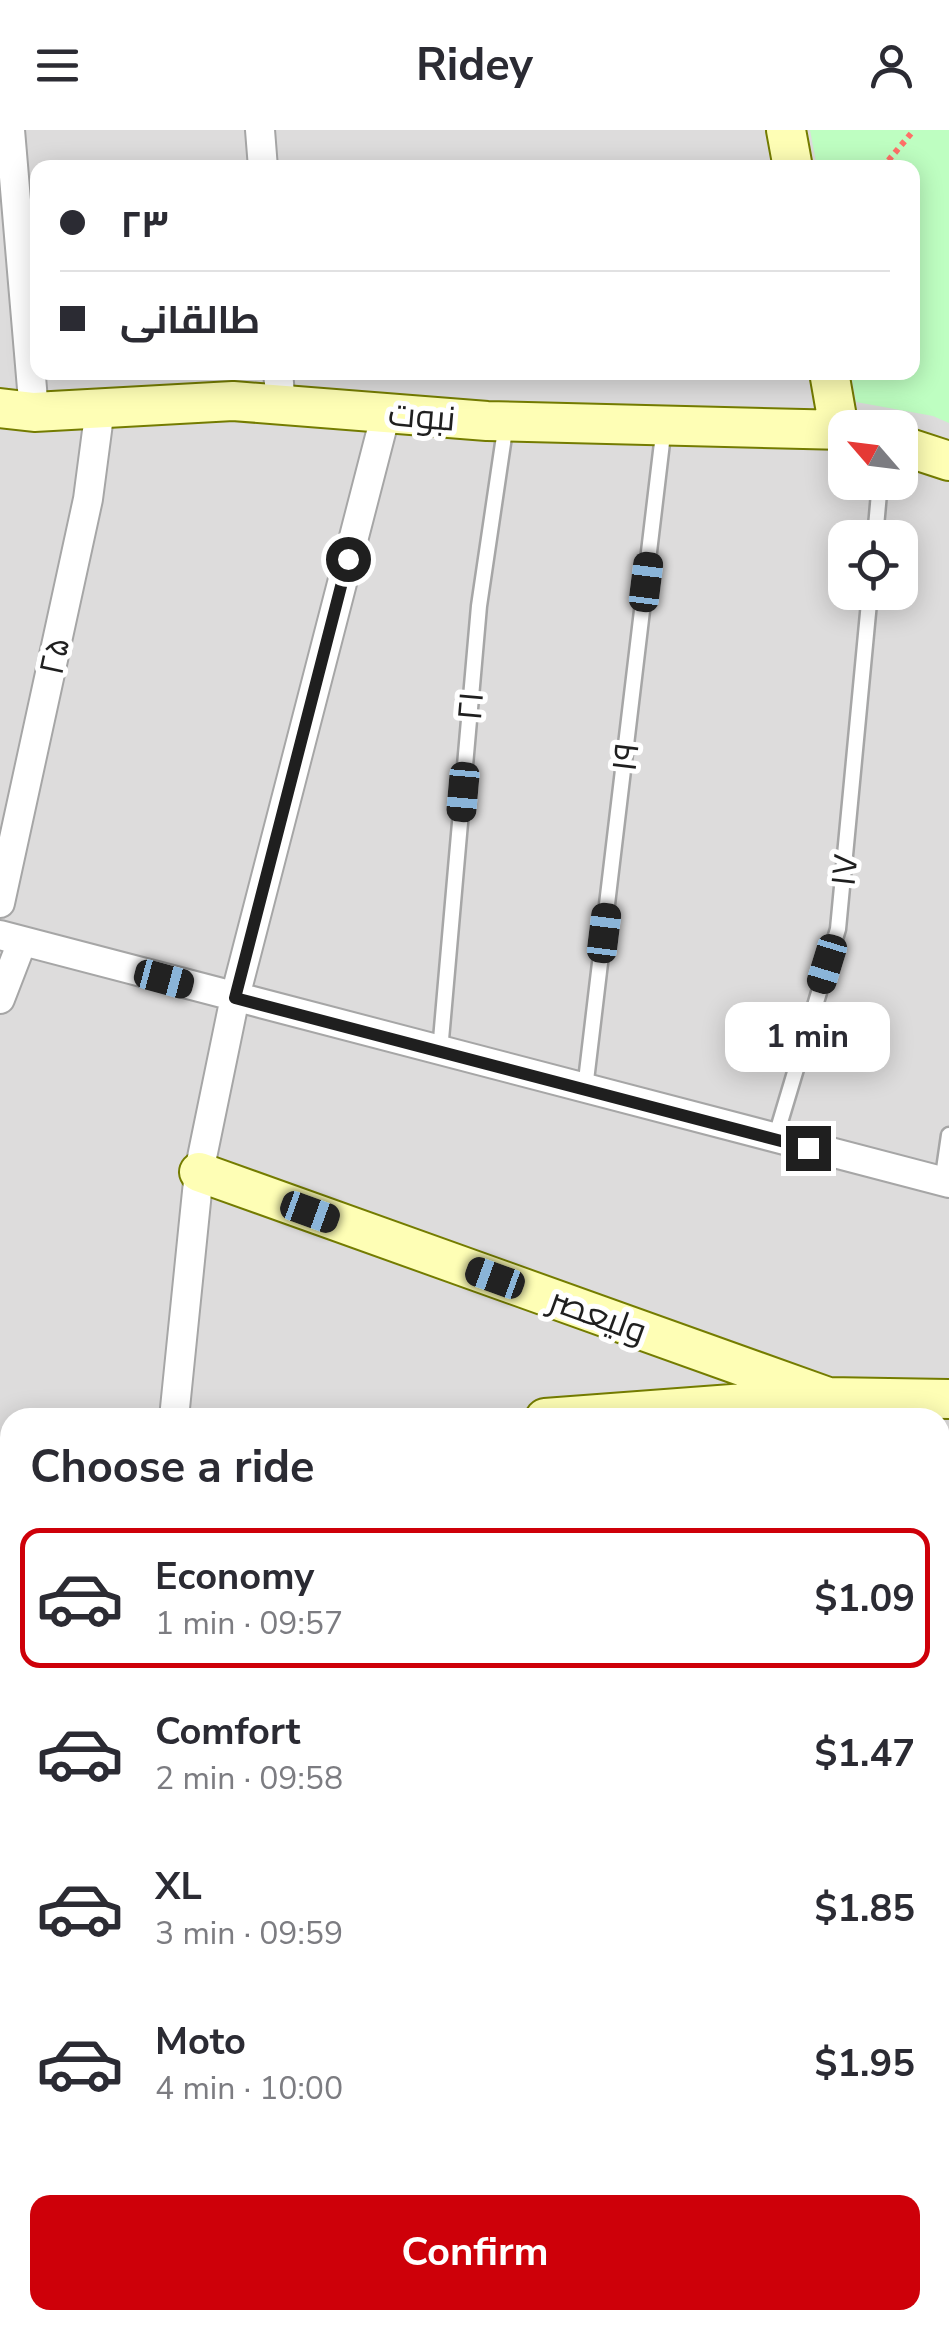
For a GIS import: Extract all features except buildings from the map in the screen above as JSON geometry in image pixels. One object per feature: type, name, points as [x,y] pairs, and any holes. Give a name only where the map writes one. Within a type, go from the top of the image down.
[{"type":"street","points":[[10,130],[17,410]]},
{"type":"street","points":[[260,130],[262,160]]},
{"type":"street","points":[[786,130],[791,160]]},
{"type":"street","points":[[831,380],[838,410]]},
{"type":"street","name":"نبوت","points":[[17,410],[233,401],[279,389],[386,413],[506,422],[828,430]]},
{"type":"street","name":"۲۵","points":[[0,902],[88,499],[100,408]]},
{"type":"street","points":[[175,1408],[199,1172],[235,998],[386,413]]},
{"type":"street","points":[[918,452],[949,461]]},
{"type":"street","points":[[0,999],[11,938],[946,1183]]},
{"type":"street","name":"ولیعصر","points":[[199,1172],[828,1397]]},
{"type":"street","name":"ولیعصر","points":[[680,1408],[828,1397],[949,1399]]},
{"type":"lane","name":"۲۱","points":[[440,1051],[479,606],[506,422]]},
{"type":"lane","name":"۱۹","points":[[585,1089],[664,426]]},
{"type":"lane","name":"۱۷","points":[[775,1139],[838,929],[868,610]]},
{"type":"lane","points":[[946,1183],[949,1135]]},
{"type":"path","points":[[889,160],[914,130]]},
{"type":"shaded area","points":[[0,130],[949,130],[949,1408],[0,1408]]},
{"type":"green space","points":[[810,130],[949,130],[949,423],[918,413],[918,410],[856,402],[852,380],[920,380],[920,160],[816,160]]},
{"type":"route","points":[[348,559],[235,998],[808,1148]]}]
